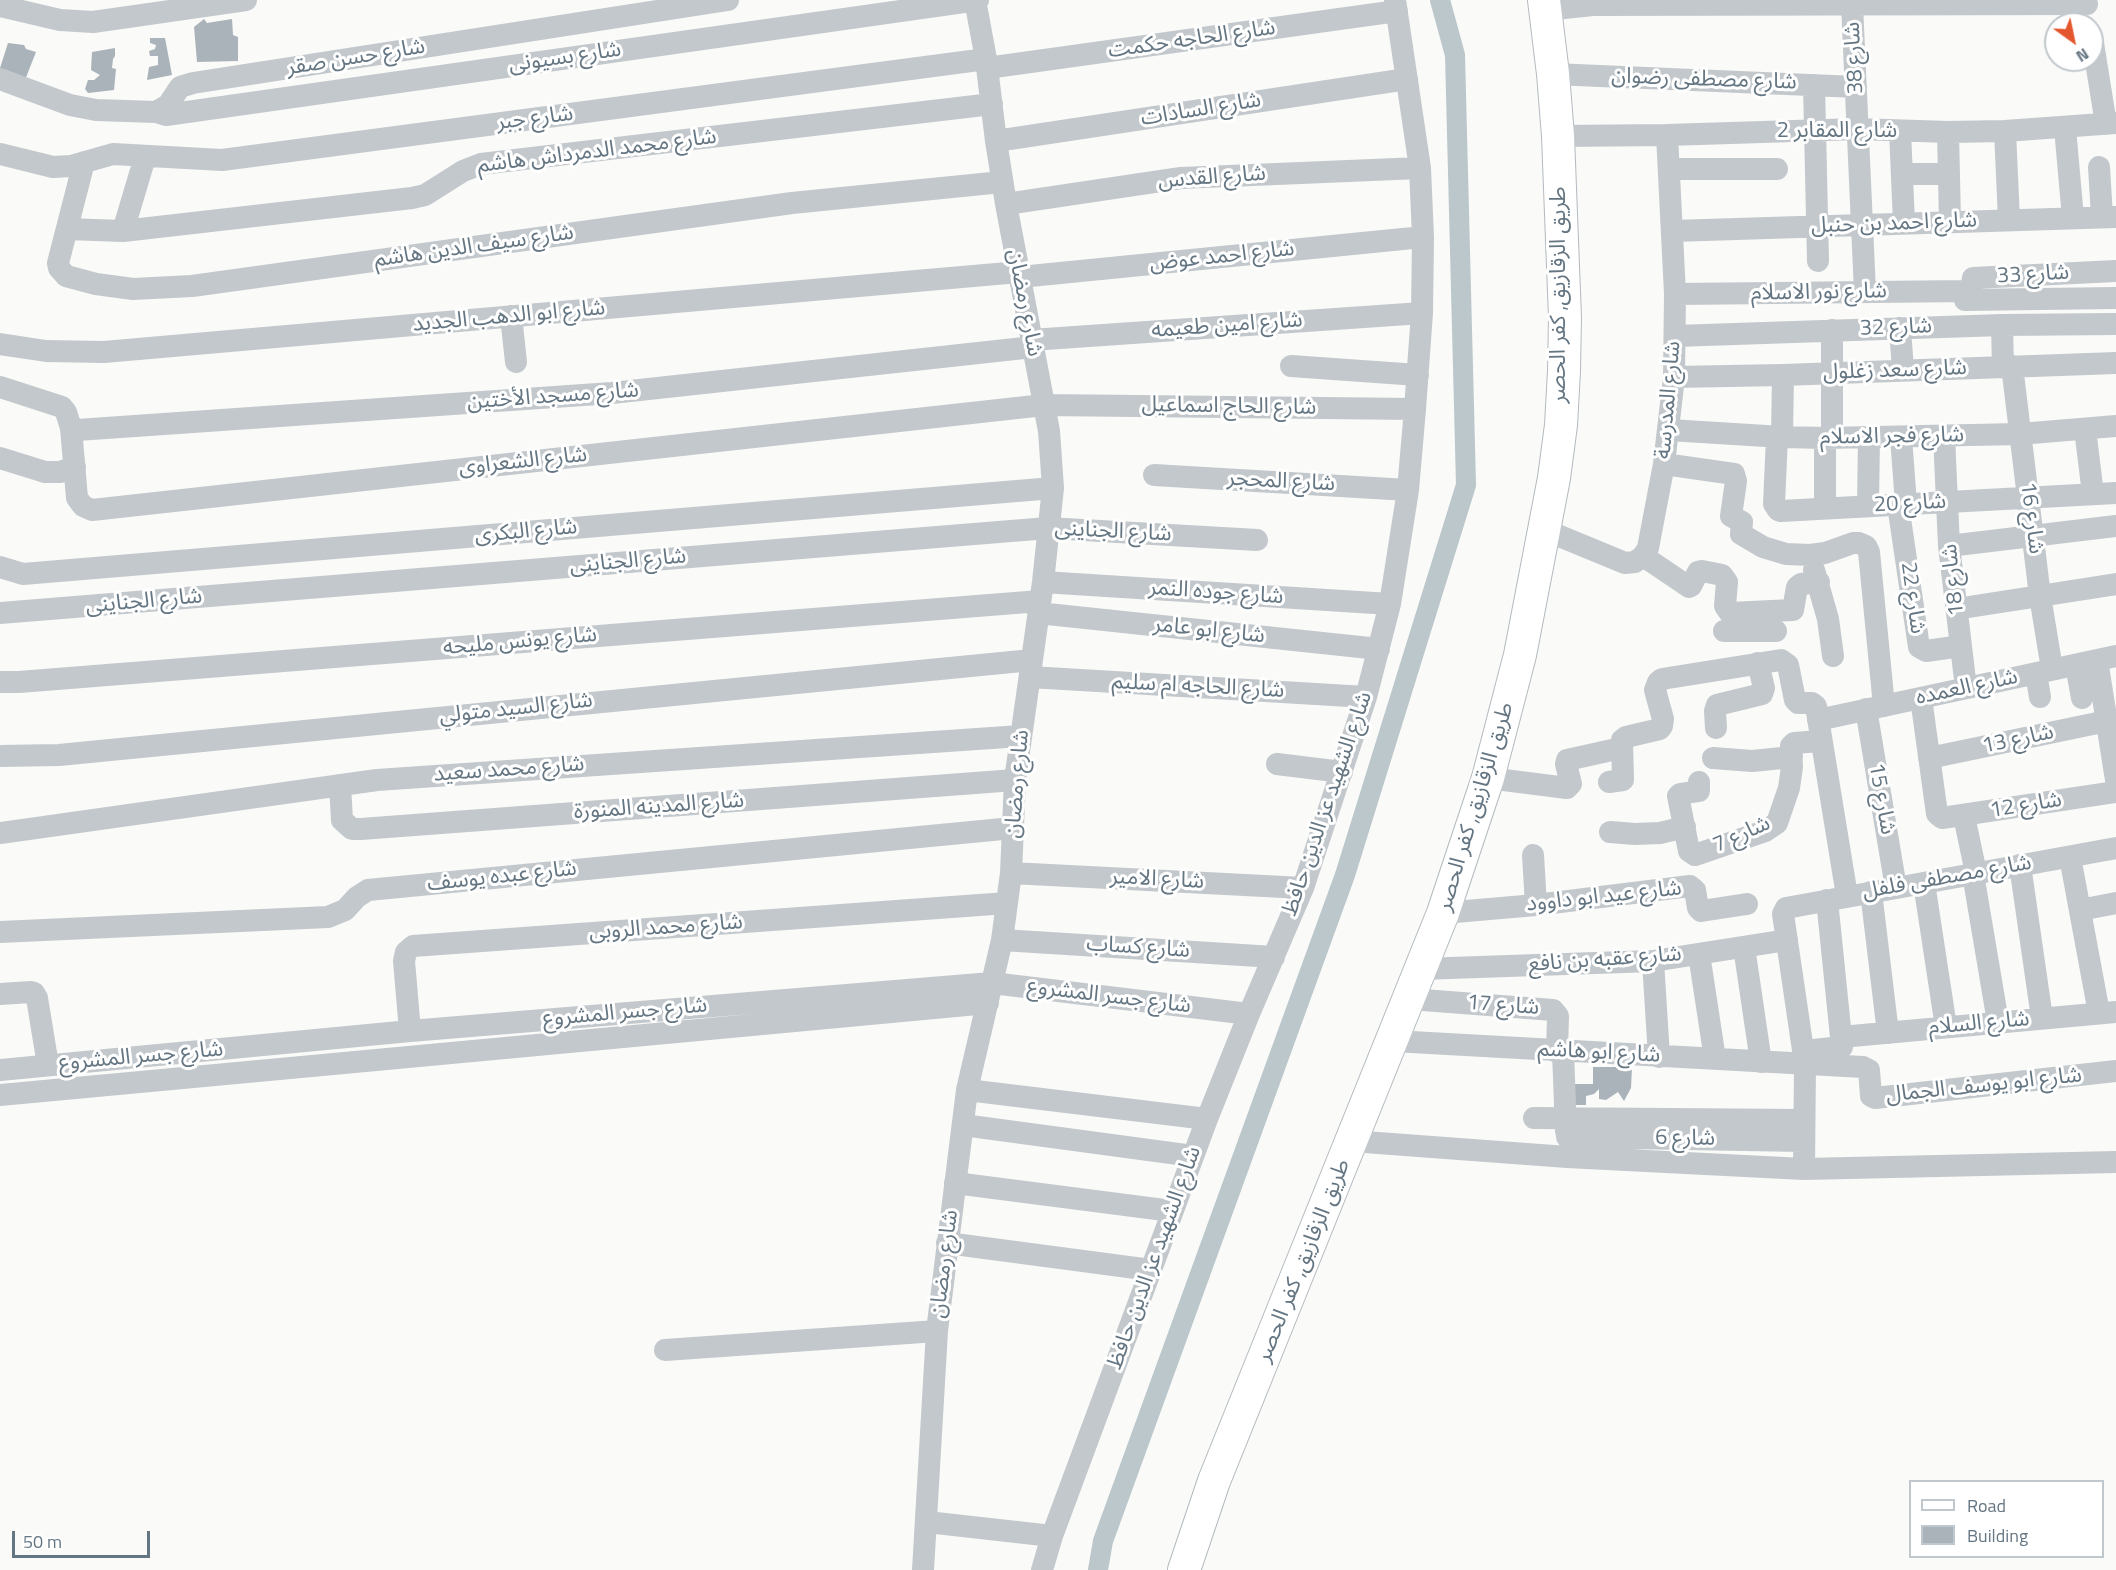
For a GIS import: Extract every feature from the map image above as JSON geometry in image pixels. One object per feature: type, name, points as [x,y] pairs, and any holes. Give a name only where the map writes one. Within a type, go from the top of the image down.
[{"type":"main road","name":"طريق الزقازيق, كفر الحصر","points":[[1184,1570],[1214,1481],[1443,913],[1488,778],[1520,655],[1557,457],[1564,371],[1565,318],[1558,136],[1545,5]]},
{"type":"street","points":[[0,6],[60,20],[93,22],[246,0]]},
{"type":"street","name":"شارع حسن صقر","points":[[156,112],[168,105],[180,87],[193,83],[728,0]]},
{"type":"street","name":"شارع بسيونى","points":[[156,112],[166,115],[976,0]]},
{"type":"street","name":"شارع رمضان","points":[[923,1570],[937,1331],[947,1244],[967,1090],[1002,939],[1011,873],[1015,780],[1053,488],[1050,441],[1004,193],[976,0]]},
{"type":"street","points":[[1545,5],[1593,3],[1852,4],[2087,9]]},
{"type":"street","name":"شارع 38","points":[[1852,4],[1865,292]]},
{"type":"street","name":"شارع الحاجه حكمت","points":[[987,64],[1396,5]]},
{"type":"street","name":"شارع الشهيد عز الدين حافظ","points":[[1042,1570],[1052,1536],[1207,1119],[1303,888],[1366,697],[1390,604],[1408,490],[1422,313],[1423,237],[1420,168],[1396,5]]},
{"type":"street","name":"شارع جبر","points":[[0,154],[53,167],[71,166],[113,154],[222,160],[987,64]]},
{"type":"street","points":[[2100,72],[2111,123]]},
{"type":"street","name":"شارع مصطفى رضوان","points":[[1553,74],[1856,87]]},
{"type":"street","points":[[0,79],[70,105],[96,110],[156,112]]},
{"type":"street","name":"شارع السادات","points":[[996,141],[1407,79]]},
{"type":"street","points":[[1814,85],[1818,261]]},
{"type":"street","name":"شارع محمد الدمرداش هاشم","points":[[67,229],[123,231],[412,198],[425,195],[463,171],[481,164],[992,104]]},
{"type":"street","name":"شارع المقابر 2","points":[[1558,136],[1858,129],[2005,131],[2111,123]]},
{"type":"street","points":[[2065,128],[2073,218]]},
{"type":"street","points":[[1900,131],[1904,223]]},
{"type":"street","points":[[2005,131],[2009,220]]},
{"type":"street","points":[[1948,132],[1950,222]]},
{"type":"street","name":"شارع المدرسة","points":[[1643,556],[1648,548],[1664,464],[1674,377],[1676,294],[1667,135]]},
{"type":"street","points":[[123,231],[145,157]]},
{"type":"street","name":"شارع سيف الدين هاشم","points":[[84,162],[58,263],[62,273],[66,276],[96,284],[134,289],[180,287],[780,205],[1004,193]]},
{"type":"street","points":[[2099,167],[2109,217]]},
{"type":"street","name":"شارع القدس","points":[[1004,193],[1181,178],[1420,168]]},
{"type":"street","points":[[1669,169],[1778,170]]},
{"type":"street","points":[[1902,174],[1949,174]]},
{"type":"street","name":"شارع احمد بن حنبل","points":[[1673,231],[2109,217]]},
{"type":"street","name":"شارع احمد عوض","points":[[1019,274],[1423,237]]},
{"type":"street","name":"شارع 33","points":[[1964,291],[1972,291],[1972,278],[2116,271]]},
{"type":"street","name":"شارع ابو الدهب الجديد","points":[[0,344],[46,351],[104,352],[1019,274]]},
{"type":"street","points":[[1964,291],[1965,300],[2116,298]]},
{"type":"street","name":"شارع نور الاسلام","points":[[1676,294],[1964,291]]},
{"type":"street","name":"شارع امين طعيمه","points":[[1032,344],[1422,313]]},
{"type":"street","points":[[511,316],[516,362]]},
{"type":"street","name":"شارع 32","points":[[1675,336],[2002,325],[2116,324]]},
{"type":"street","name":"شارع 16","points":[[2002,325],[2020,434],[2040,596],[2044,671],[2040,697]]},
{"type":"street","points":[[1900,328],[1903,370]]},
{"type":"street","points":[[1825,508],[1832,330]]},
{"type":"street","name":"شارع مسجد الأختين","points":[[71,428],[76,430],[100,429],[612,393],[1032,344]]},
{"type":"street","name":"شارع سعد زغلول","points":[[1674,377],[2116,363]]},
{"type":"street","points":[[1290,366],[1418,375]]},
{"type":"street","points":[[1780,437],[1783,375]]},
{"type":"street","points":[[0,387],[62,407],[69,418],[71,428]]},
{"type":"street","name":"شارع الحاج اسماعيل","points":[[1044,405],[1415,409]]},
{"type":"street","name":"شارع الشعراوى","points":[[71,428],[77,498],[83,506],[92,510],[1044,405]]},
{"type":"street","name":"شارع فجر الاسلام","points":[[1669,430],[1829,438],[2020,434],[2116,426]]},
{"type":"street","points":[[2085,429],[2093,494]]},
{"type":"street","name":"شارع 18","points":[[1944,436],[1949,546],[1966,688]]},
{"type":"street","name":"شارع 20","points":[[1780,437],[1775,507],[1781,511],[2116,493]]},
{"type":"street","points":[[1868,506],[1869,437]]},
{"type":"street","points":[[1901,437],[1902,504]]},
{"type":"street","points":[[0,458],[45,472],[60,472],[75,467]]},
{"type":"street","points":[[1664,464],[1734,474],[1736,481],[1731,516],[1742,522],[1741,534],[1763,547],[1786,554],[1810,555],[1828,619],[1833,656]]},
{"type":"street","name":"شارع المحجر","points":[[1154,475],[1408,490]]},
{"type":"street","name":"شارع البكرى","points":[[0,567],[23,574],[1053,488]]},
{"type":"street","name":"شارع 22","points":[[1902,504],[1919,647],[1926,651],[1961,646]]},
{"type":"street","points":[[1949,546],[2116,526]]},
{"type":"street","name":"شارع الجناينى","points":[[0,614],[1048,528],[1257,540]]},
{"type":"street","points":[[1545,530],[1625,563],[1635,562],[1643,556],[1689,587],[1698,572],[1722,575],[1727,582],[1725,606],[1730,613],[1774,621]]},
{"type":"street","name":"شارع 15","points":[[1810,555],[1860,543],[1866,546],[1869,552],[1875,708],[1896,888]]},
{"type":"street","points":[[1724,631],[1774,621],[1793,610],[1797,587],[1801,584],[1819,582]]},
{"type":"street","points":[[1956,609],[2116,584]]},
{"type":"street","name":"شارع جوده النمر","points":[[1040,599],[1390,604]]},
{"type":"street","name":"شارع ابو عامر","points":[[1040,599],[1379,649]]},
{"type":"street","name":"شارع يونس مليحه","points":[[0,682],[1040,599]]},
{"type":"street","points":[[1774,621],[1781,660]]},
{"type":"street","points":[[1609,782],[1623,780],[1620,742],[1623,738],[1660,729],[1662,726],[1663,719],[1655,690],[1662,679],[1781,660],[1788,664],[1795,700],[1814,704],[1820,730],[1837,898],[1841,1048],[1804,1057]]},
{"type":"street","points":[[2082,698],[2096,660]]},
{"type":"street","points":[[2096,660],[2116,780]]},
{"type":"street","name":"شارع العمده","points":[[1820,730],[1875,708],[2096,660]]},
{"type":"street","points":[[1716,728],[1715,711],[1718,705],[1762,694],[1764,688],[1758,663]]},
{"type":"street","name":"شارع الحاجه ام سليم","points":[[1031,668],[1366,697]]},
{"type":"street","name":"شارع السيد متولي","points":[[0,756],[59,755],[1031,668]]},
{"type":"street","points":[[1921,698],[1929,758]]},
{"type":"street","name":"شارع 13","points":[[1929,758],[2107,721]]},
{"type":"street","points":[[1713,758],[1752,761],[1792,757],[1790,748],[1794,743],[1820,730]]},
{"type":"street","name":"شارع محمد سعيد","points":[[0,833],[421,776],[1021,736]]},
{"type":"street","points":[[1488,778],[1567,788],[1571,784],[1567,760],[1621,748]]},
{"type":"street","name":"شارع 7","points":[[1700,782],[1699,792],[1678,796],[1689,851],[1695,855],[1772,828],[1781,817],[1789,788],[1792,757]]},
{"type":"street","name":"شارع 12","points":[[1929,758],[1937,814],[1942,818],[2116,792]]},
{"type":"street","points":[[1277,764],[1342,772]]},
{"type":"street","name":"شارع المدينه المنورة","points":[[340,786],[342,820],[351,829],[361,829],[1015,780]]},
{"type":"street","points":[[1964,816],[1998,1022]]},
{"type":"street","points":[[1610,832],[1660,833],[1685,827]]},
{"type":"street","name":"شارع عبده يوسف","points":[[0,933],[328,917],[345,910],[357,897],[368,890],[1013,828]]},
{"type":"street","name":"شارع مصطفى فلفل","points":[[1787,940],[1783,914],[1790,906],[2116,848]]},
{"type":"street","points":[[1533,855],[1536,905]]},
{"type":"street","points":[[2070,857],[2080,910],[2107,1012]]},
{"type":"street","points":[[2020,866],[2042,1018]]},
{"type":"street","name":"شارع الامير","points":[[1011,873],[1303,888]]},
{"type":"street","points":[[1924,883],[1946,1027]]},
{"type":"street","name":"شارع عيد ابو داوود","points":[[1443,913],[1536,905],[1690,886],[1695,890],[1698,908],[1701,911],[1747,904]]},
{"type":"street","points":[[1871,892],[1888,1033]]},
{"type":"street","name":"شارع محمد الروبى","points":[[410,1031],[404,961],[406,952],[413,946],[1007,903]]},
{"type":"street","points":[[2080,910],[2116,903]]},
{"type":"street","name":"شارع كساب","points":[[1002,939],[1274,957]]},
{"type":"street","points":[[1787,940],[1804,1057],[1803,1169]]},
{"type":"street","name":"شارع عقبه بن نافع","points":[[1421,969],[1653,961],[1787,940]]},
{"type":"street","points":[[1744,947],[1761,1062]]},
{"type":"street","points":[[1699,954],[1715,1059]]},
{"type":"street","points":[[1653,961],[1659,1057]]},
{"type":"street","points":[[0,994],[34,993],[37,998],[48,1065]]},
{"type":"street","name":"شارع جسر المشروع","points":[[0,1095],[990,993]]},
{"type":"street","name":"شارع جسر المشروع","points":[[0,1070],[410,1031],[990,993],[1249,1014]]},
{"type":"street","name":"شارع 17","points":[[1410,999],[1553,1010],[1557,1013],[1560,1052]]},
{"type":"street","name":"شارع السلام","points":[[1841,1037],[2107,1012]]},
{"type":"street","name":"شارع ابو هاشم","points":[[1393,1041],[1761,1062],[1804,1057]]},
{"type":"street","points":[[1560,1052],[1566,1137]]},
{"type":"street","name":"شارع ابو يوسف الجمال","points":[[1804,1057],[1867,1068],[1870,1074],[1871,1096],[1875,1098],[2116,1071]]},
{"type":"street","points":[[967,1090],[1207,1119]]},
{"type":"street","points":[[1534,1118],[1566,1137]]},
{"type":"street","points":[[963,1125],[1193,1156]]},
{"type":"street","name":"شارع 6","points":[[1566,1137],[1804,1130]]},
{"type":"street","points":[[1352,1141],[1566,1137],[1803,1169],[2116,1162]]},
{"type":"street","points":[[955,1183],[1172,1211]]},
{"type":"street","points":[[947,1244],[1151,1270]]},
{"type":"street","points":[[665,1350],[937,1331]]},
{"type":"street","points":[[927,1521],[1052,1536]]},
{"type":"building","points":[[204,19],[207,23],[232,19],[233,35],[238,37],[238,61],[197,62],[194,27]]},
{"type":"building","points":[[150,38],[165,38],[172,75],[147,80],[149,67],[158,65],[158,56],[150,56],[149,51],[155,49],[156,45],[150,43]]},
{"type":"building","points":[[8,43],[24,45],[26,49],[36,52],[25,80],[0,74]]},
{"type":"building","points":[[115,48],[112,68],[116,69],[114,90],[88,93],[85,89],[88,80],[94,80],[100,75],[91,70],[92,52]]},
{"type":"building","points":[[1593,1067],[1632,1067],[1631,1088],[1624,1101],[1618,1092],[1606,1100],[1599,1099],[1599,1089],[1594,1094],[1586,1096],[1586,1105],[1568,1105],[1568,1084],[1593,1084]]},
{"type":"waterway","points":[[1098,1570],[1103,1541],[1345,875],[1466,485],[1455,55],[1440,0]]}]
